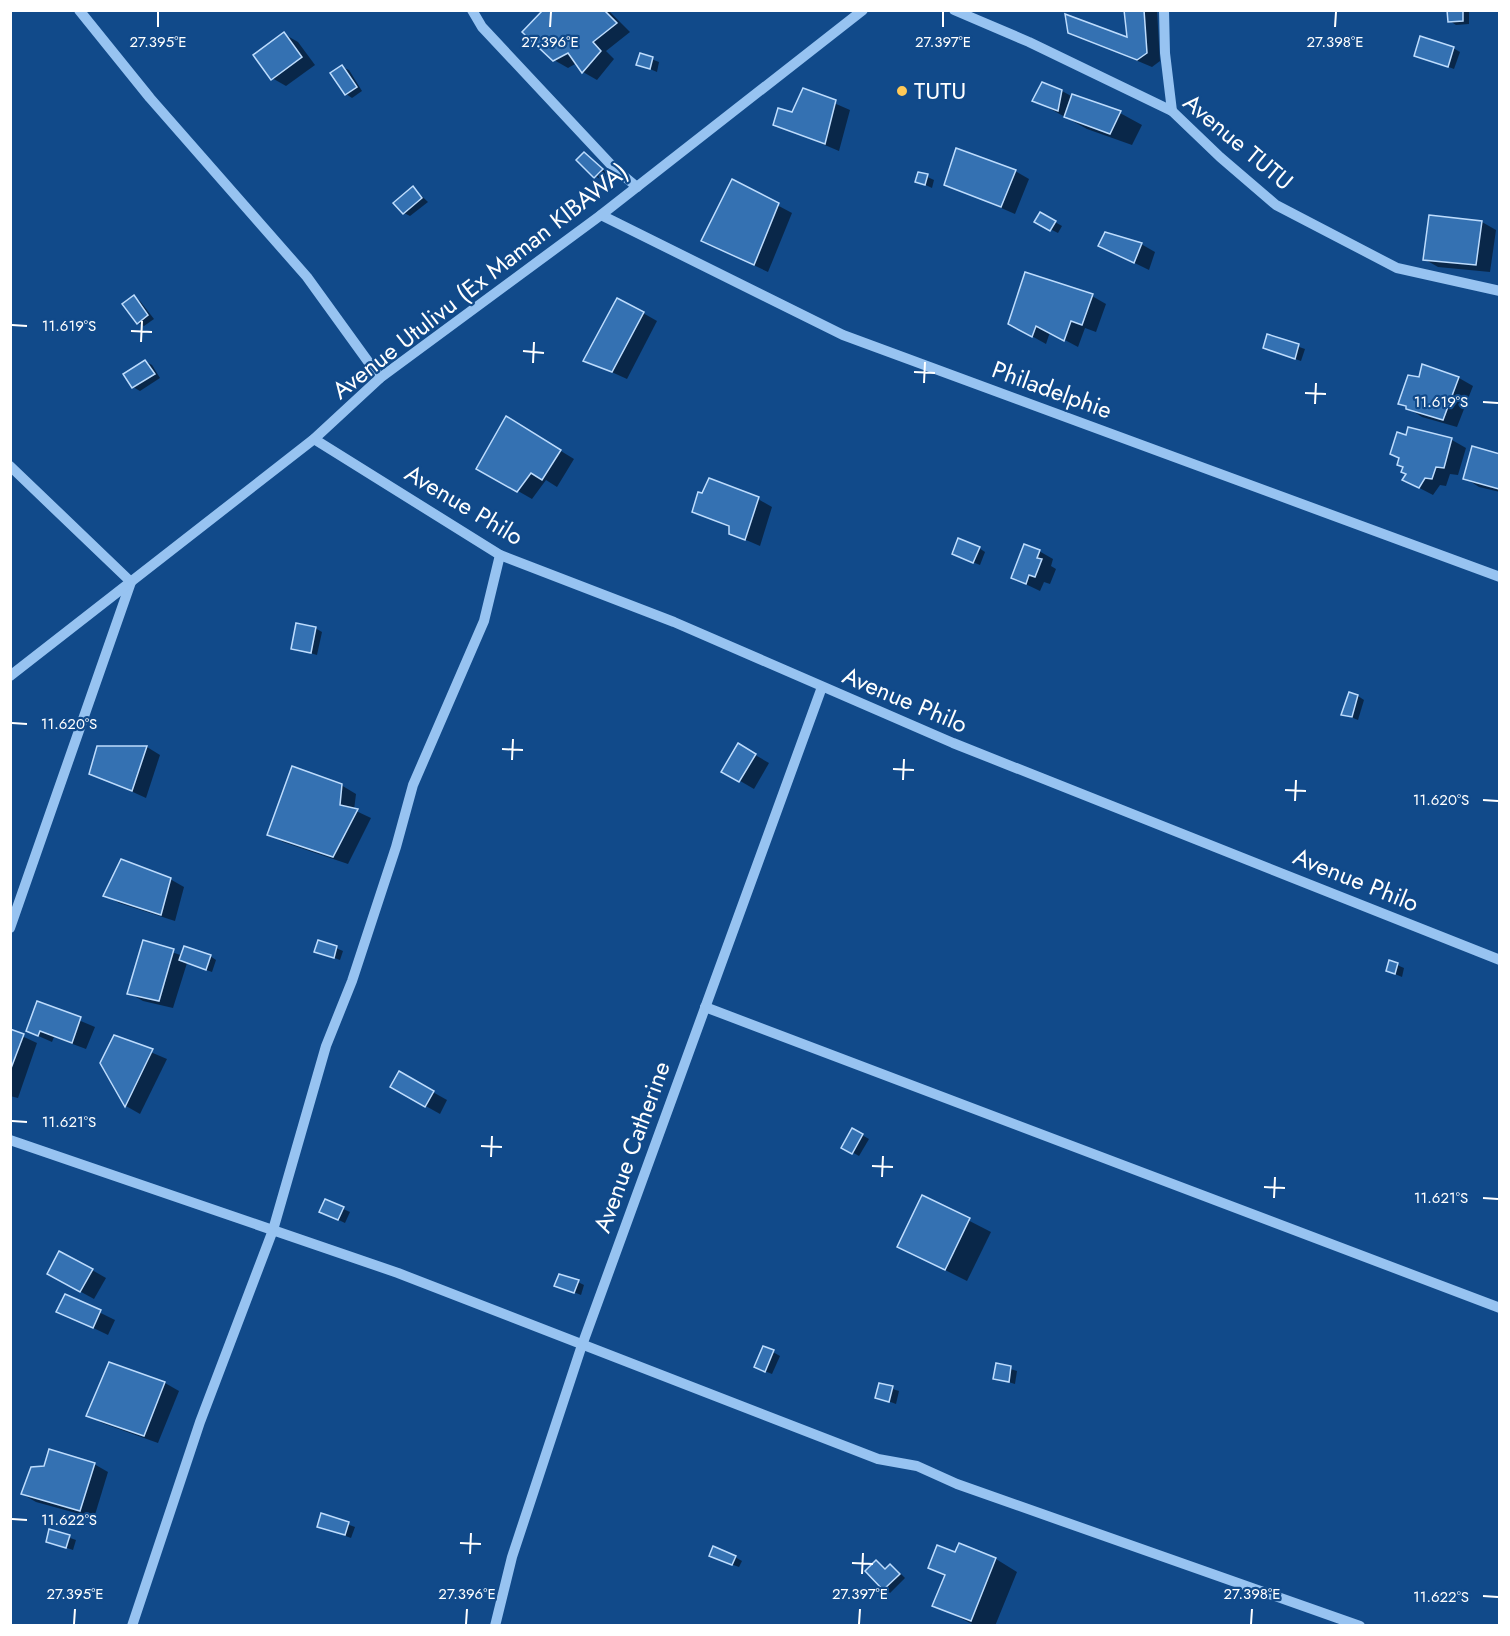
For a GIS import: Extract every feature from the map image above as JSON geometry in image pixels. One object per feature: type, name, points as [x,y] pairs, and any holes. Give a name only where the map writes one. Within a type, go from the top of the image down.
[{"type":"street","points":[[79,10],[150,98],[307,277],[380,378]]},
{"type":"street","points":[[472,10],[482,27],[606,160],[637,187]]},
{"type":"street","name":"Avenue Utulivu (Ex Maman KIBAWA)","points":[[10,676],[314,439],[380,378],[602,215],[863,10]]},
{"type":"street","name":"Avenue TUTU","points":[[954,10],[1029,42],[1172,111],[1220,157],[1276,205],[1397,267],[1500,291]]},
{"type":"street","points":[[1164,10],[1165,53],[1172,111]]},
{"type":"street","name":"Philadelphie","points":[[602,215],[843,335],[1500,576]]},
{"type":"street","name":"Avenue Philo","points":[[314,439],[500,555],[674,622],[964,748],[1500,960]]},
{"type":"street","points":[[10,466],[131,582],[10,928]]},
{"type":"street","points":[[132,1626],[200,1422],[273,1230],[326,1046],[352,981],[396,847],[413,785],[484,621],[500,555]]},
{"type":"street","name":"Avenue Catherine","points":[[495,1626],[512,1557],[582,1344],[822,687]]},
{"type":"street","points":[[705,1007],[1500,1308]]},
{"type":"street","points":[[10,1140],[398,1273],[878,1459],[917,1466],[957,1484],[1360,1626]]},
{"type":"building","points":[[543,10],[604,10],[617,23],[593,42],[601,51],[582,73],[568,53],[553,61],[522,32]]},
{"type":"building","points":[[1124,10],[1144,10],[1147,53],[1137,60],[1068,33],[1065,14],[1127,37]]},
{"type":"building","points":[[1447,10],[1463,10],[1463,21],[1448,22]]},
{"type":"building","points":[[284,32],[302,57],[271,80],[253,55]]},
{"type":"building","points":[[1420,36],[1454,47],[1448,67],[1414,56]]},
{"type":"building","points":[[640,53],[653,57],[650,69],[636,65]]},
{"type":"building","points":[[342,65],[357,87],[345,95],[330,73]]},
{"type":"building","points":[[1042,82],[1062,90],[1058,111],[1032,101]]},
{"type":"building","points":[[803,88],[836,100],[825,144],[773,125],[778,108],[792,112]]},
{"type":"building","points":[[1072,94],[1121,111],[1110,134],[1064,117]]},
{"type":"building","points":[[956,148],[1016,170],[1001,207],[944,185]]},
{"type":"building","points":[[584,152],[603,169],[594,178],[576,160]]},
{"type":"building","points":[[918,172],[928,174],[925,185],[915,182]]},
{"type":"building","points":[[732,179],[779,203],[754,265],[701,241]]},
{"type":"building","points":[[413,186],[422,198],[403,214],[393,203]]},
{"type":"building","points":[[1040,212],[1056,221],[1050,231],[1034,222]]},
{"type":"building","points":[[1429,215],[1482,221],[1476,265],[1423,260]]},
{"type":"building","points":[[1105,232],[1142,243],[1134,263],[1098,246]]},
{"type":"building","points":[[1025,272],[1093,294],[1082,325],[1071,321],[1064,341],[1036,326],[1032,337],[1008,324]]},
{"type":"building","points":[[134,295],[148,315],[137,324],[122,304]]},
{"type":"building","points":[[617,298],[644,312],[612,372],[583,361]]},
{"type":"building","points":[[1267,334],[1299,344],[1295,359],[1263,348]]},
{"type":"building","points":[[145,360],[155,374],[132,388],[123,374]]},
{"type":"building","points":[[1422,364],[1459,377],[1443,420],[1406,409],[1406,406],[1398,404],[1408,375],[1419,377]]},
{"type":"building","points":[[506,416],[561,450],[542,480],[531,473],[517,492],[476,469]]},
{"type":"building","points":[[1408,427],[1452,438],[1444,468],[1436,467],[1432,479],[1425,478],[1419,488],[1402,480],[1406,474],[1401,472],[1403,467],[1397,465],[1399,458],[1390,454],[1397,432],[1406,435]]},
{"type":"building","points":[[1472,446],[1500,454],[1499,489],[1463,479]]},
{"type":"building","points":[[709,478],[759,497],[745,540],[729,534],[729,526],[692,512],[698,492],[702,493]]},
{"type":"building","points":[[958,538],[980,547],[973,563],[952,554]]},
{"type":"building","points":[[1024,544],[1040,550],[1037,558],[1042,559],[1035,577],[1029,575],[1026,584],[1011,578]]},
{"type":"building","points":[[296,623],[316,627],[311,653],[291,649]]},
{"type":"building","points":[[1349,692],[1358,695],[1352,717],[1341,715]]},
{"type":"building","points":[[738,743],[756,754],[739,782],[721,772]]},
{"type":"building","points":[[97,746],[147,746],[132,791],[89,774]]},
{"type":"building","points":[[292,766],[342,784],[340,805],[358,809],[333,857],[267,835]]},
{"type":"building","points":[[121,859],[171,878],[161,915],[103,896]]},
{"type":"building","points":[[143,940],[174,949],[159,1001],[127,994]]},
{"type":"building","points":[[318,940],[337,946],[334,958],[314,952]]},
{"type":"building","points":[[184,946],[211,955],[206,970],[179,960]]},
{"type":"building","points":[[1389,960],[1398,963],[1395,974],[1386,971]]},
{"type":"building","points":[[37,1001],[81,1017],[72,1043],[40,1031],[38,1036],[26,1031]]},
{"type":"building","points":[[10,1029],[24,1034],[10,1071]]},
{"type":"building","points":[[114,1035],[153,1049],[125,1107],[100,1063]]},
{"type":"building","points":[[399,1071],[434,1091],[425,1107],[390,1087]]},
{"type":"building","points":[[852,1128],[863,1134],[852,1154],[841,1148]]},
{"type":"building","points":[[922,1195],[970,1218],[945,1270],[897,1247]]},
{"type":"building","points":[[325,1199],[344,1207],[338,1220],[319,1212]]},
{"type":"building","points":[[59,1251],[93,1269],[80,1292],[47,1274]]},
{"type":"building","points":[[559,1274],[579,1280],[574,1293],[554,1286]]},
{"type":"building","points":[[65,1294],[101,1310],[93,1328],[56,1312]]},
{"type":"building","points":[[763,1346],[774,1350],[765,1372],[754,1367]]},
{"type":"building","points":[[109,1362],[165,1382],[144,1436],[86,1416]]},
{"type":"building","points":[[996,1363],[1011,1366],[1009,1382],[993,1379]]},
{"type":"building","points":[[879,1383],[893,1386],[889,1402],[875,1398]]},
{"type":"building","points":[[49,1449],[95,1463],[80,1511],[21,1494],[31,1467],[44,1466]]},
{"type":"building","points":[[321,1513],[349,1522],[345,1535],[317,1527]]},
{"type":"building","points":[[49,1529],[70,1535],[66,1548],[46,1542]]},
{"type":"building","points":[[959,1543],[996,1558],[971,1621],[932,1606],[945,1575],[928,1568],[937,1545],[955,1552]]},
{"type":"building","points":[[713,1546],[736,1556],[732,1565],[709,1556]]},
{"type":"building","points":[[876,1560],[885,1569],[890,1564],[900,1574],[883,1590],[865,1571]]},
{"type":"place","name":"TUTU","points":[[902,91]]}]
